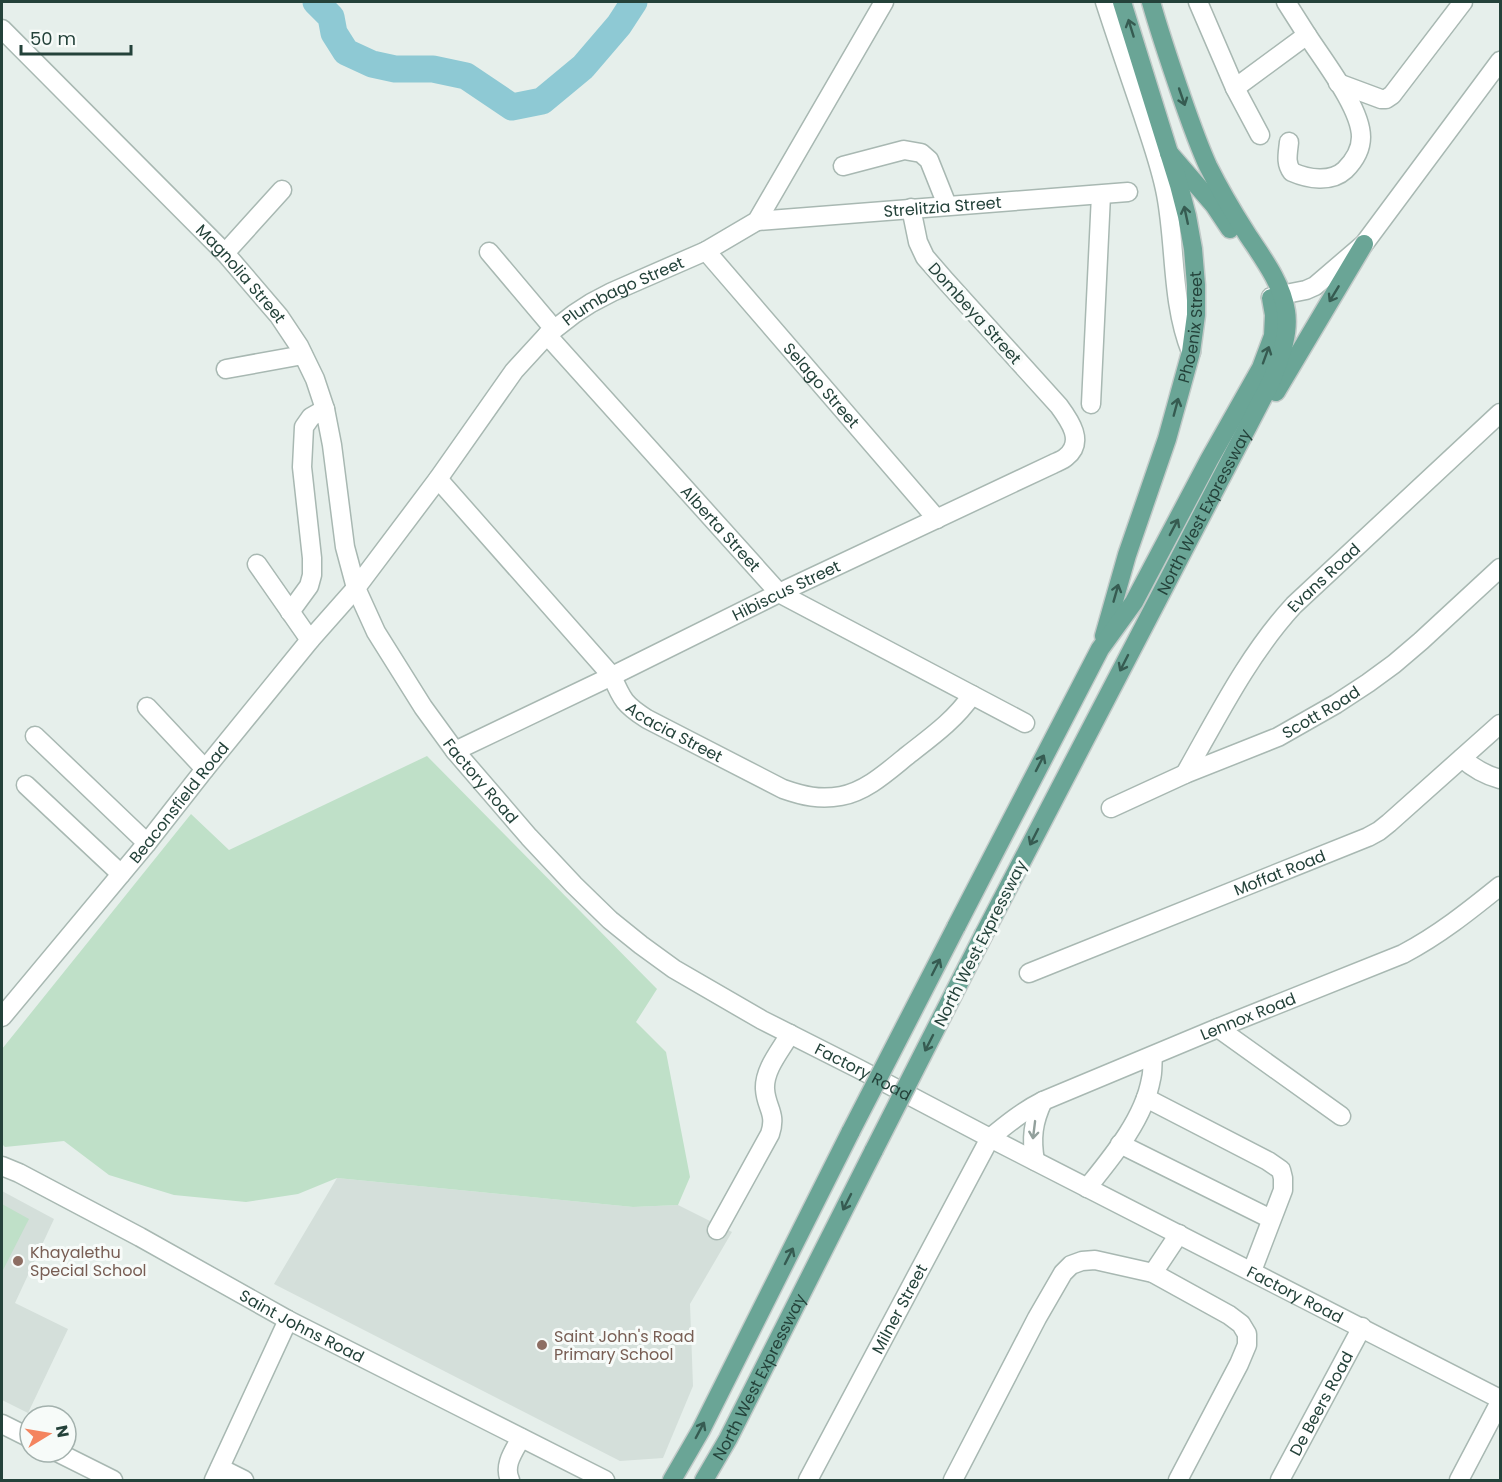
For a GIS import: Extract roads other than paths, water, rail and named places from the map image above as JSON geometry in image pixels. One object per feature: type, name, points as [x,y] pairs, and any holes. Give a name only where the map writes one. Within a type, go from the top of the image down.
[{"type":"main road","name":"Phoenix Street","points":[[1100,649],[1127,555],[1167,440],[1191,352],[1196,315],[1196,285],[1186,216],[1122,2]]},
{"type":"main road","points":[[1100,649],[1134,602],[1209,460],[1261,368],[1273,336],[1276,296],[1270,271],[1226,200],[1207,164],[1191,124],[1151,2]]},
{"type":"main road","points":[[1169,153],[1214,205],[1276,296]]},
{"type":"main road","points":[[1205,507],[1257,425],[1364,244]]},
{"type":"main road","name":"North West Expressway","points":[[704,1480],[728,1439],[984,934],[1271,382],[1283,348],[1286,330],[1287,312],[1276,296]]},
{"type":"main road","name":"North West Expressway","points":[[672,1480],[701,1430],[851,1131],[1100,649]]},
{"type":"street","name":"Plumbago Street","points":[[357,588],[438,479],[514,370],[551,332],[591,303],[706,251],[757,221],[884,2]]},
{"type":"street","points":[[1105,2],[1166,191],[1179,307],[1184,334],[1191,352]]},
{"type":"street","points":[[1198,2],[1235,88],[1260,135]]},
{"type":"street","points":[[1286,2],[1354,109],[1361,138],[1359,150],[1353,161],[1343,171],[1327,178],[1315,178],[1292,172],[1287,164],[1289,142]]},
{"type":"street","points":[[1338,83],[1377,98],[1386,99],[1392,95],[1464,2]]},
{"type":"street","name":"Magnolia Street","points":[[2,29],[225,253],[279,316],[299,346],[315,379],[325,409],[345,547],[357,588]]},
{"type":"street","points":[[1235,88],[1307,35]]},
{"type":"street","points":[[1276,296],[1315,286],[1364,244],[1500,61]]},
{"type":"street","points":[[843,166],[904,150],[921,153],[929,160],[947,206]]},
{"type":"street","points":[[225,253],[282,190]]},
{"type":"street","name":"Strelitzia Street","points":[[757,221],[1128,192]]},
{"type":"street","points":[[1091,404],[1101,195]]},
{"type":"street","name":"Dombeya Street","points":[[911,208],[918,242],[925,257],[1059,406]]},
{"type":"street","name":"Selago Street","points":[[706,251],[937,519]]},
{"type":"street","name":"Alberta Street","points":[[489,252],[551,332],[779,593],[1025,723]]},
{"type":"street","points":[[226,369],[303,355]]},
{"type":"street","name":"Hibiscus Street","points":[[455,751],[779,593],[1066,457],[1073,450],[1074,429],[1059,406]]},
{"type":"street","points":[[290,612],[309,586],[312,575],[302,467],[304,428],[310,417],[325,409]]},
{"type":"street","name":"Evans Road","points":[[1185,774],[1236,683],[1276,624],[1293,605],[1500,413]]},
{"type":"street","name":"Acacia Street","points":[[438,479],[612,676],[625,702],[634,711],[783,789],[820,799],[859,791],[943,727],[962,710],[972,695]]},
{"type":"street","points":[[258,564],[310,640]]},
{"type":"street","name":"Scott Road","points":[[1111,808],[1301,725],[1368,683],[1421,641],[1500,568]]},
{"type":"street","name":"Beaconsfield Road","points":[[2,1017],[147,843],[310,640],[357,588]]},
{"type":"street","name":"Factory Road","points":[[357,588],[376,632],[423,707],[455,751],[574,885],[618,926],[674,969],[762,1020],[1500,1400]]},
{"type":"street","points":[[147,707],[205,769]]},
{"type":"street","name":"Moffat Road","points":[[1029,973],[1368,837],[1384,827],[1500,724]]},
{"type":"street","points":[[35,736],[147,843]]},
{"type":"street","points":[[1462,758],[1484,774],[1500,779]]},
{"type":"street","points":[[26,785],[121,874]]},
{"type":"street","name":"Lennox Road","points":[[990,1138],[1013,1118],[1044,1101],[1403,954],[1450,926],[1500,886]]},
{"type":"street","points":[[1218,1028],[1341,1116]]},
{"type":"street","points":[[717,1230],[774,1124],[765,1089],[766,1076],[790,1034]]},
{"type":"street","points":[[1088,1188],[1132,1126],[1146,1098],[1151,1079],[1153,1056]]},
{"type":"street","points":[[1146,1098],[1276,1165],[1281,1170],[1283,1190],[1252,1271]]},
{"type":"street","points":[[1035,1161],[1033,1132],[1036,1116],[1044,1101]]},
{"type":"street","name":"Milner Street","points":[[808,1480],[990,1138]]},
{"type":"street","points":[[1120,1144],[1271,1220]]},
{"type":"street","name":"Saint Johns Road","points":[[2,1166],[130,1231],[288,1320],[605,1480]]},
{"type":"street","points":[[1153,1273],[1179,1234]]},
{"type":"street","points":[[953,1480],[1037,1318],[1063,1273],[1071,1265],[1082,1260],[1095,1260],[1153,1273],[1229,1315],[1241,1324],[1247,1334],[1247,1345],[1239,1364],[1178,1480]]},
{"type":"street","points":[[244,1480],[217,1474],[288,1320]]},
{"type":"street","name":"De Beers Road","points":[[1280,1480],[1362,1327]]},
{"type":"street","points":[[1459,1480],[1500,1400]]},
{"type":"street","points":[[2,1424],[18,1432]]},
{"type":"street","points":[[510,1480],[508,1461],[521,1438]]},
{"type":"street","points":[[78,1462],[113,1480]]},
{"type":"waterway","points":[[316,2],[331,17],[334,33],[346,52],[372,64],[395,69],[433,69],[466,76],[512,107],[542,101],[583,67],[619,25],[634,2]]},
{"type":"place","name":"Khayalethu Special School","points":[[18,1261]]},
{"type":"place","name":"Saint John's Road Primary School","points":[[542,1345]]}]
